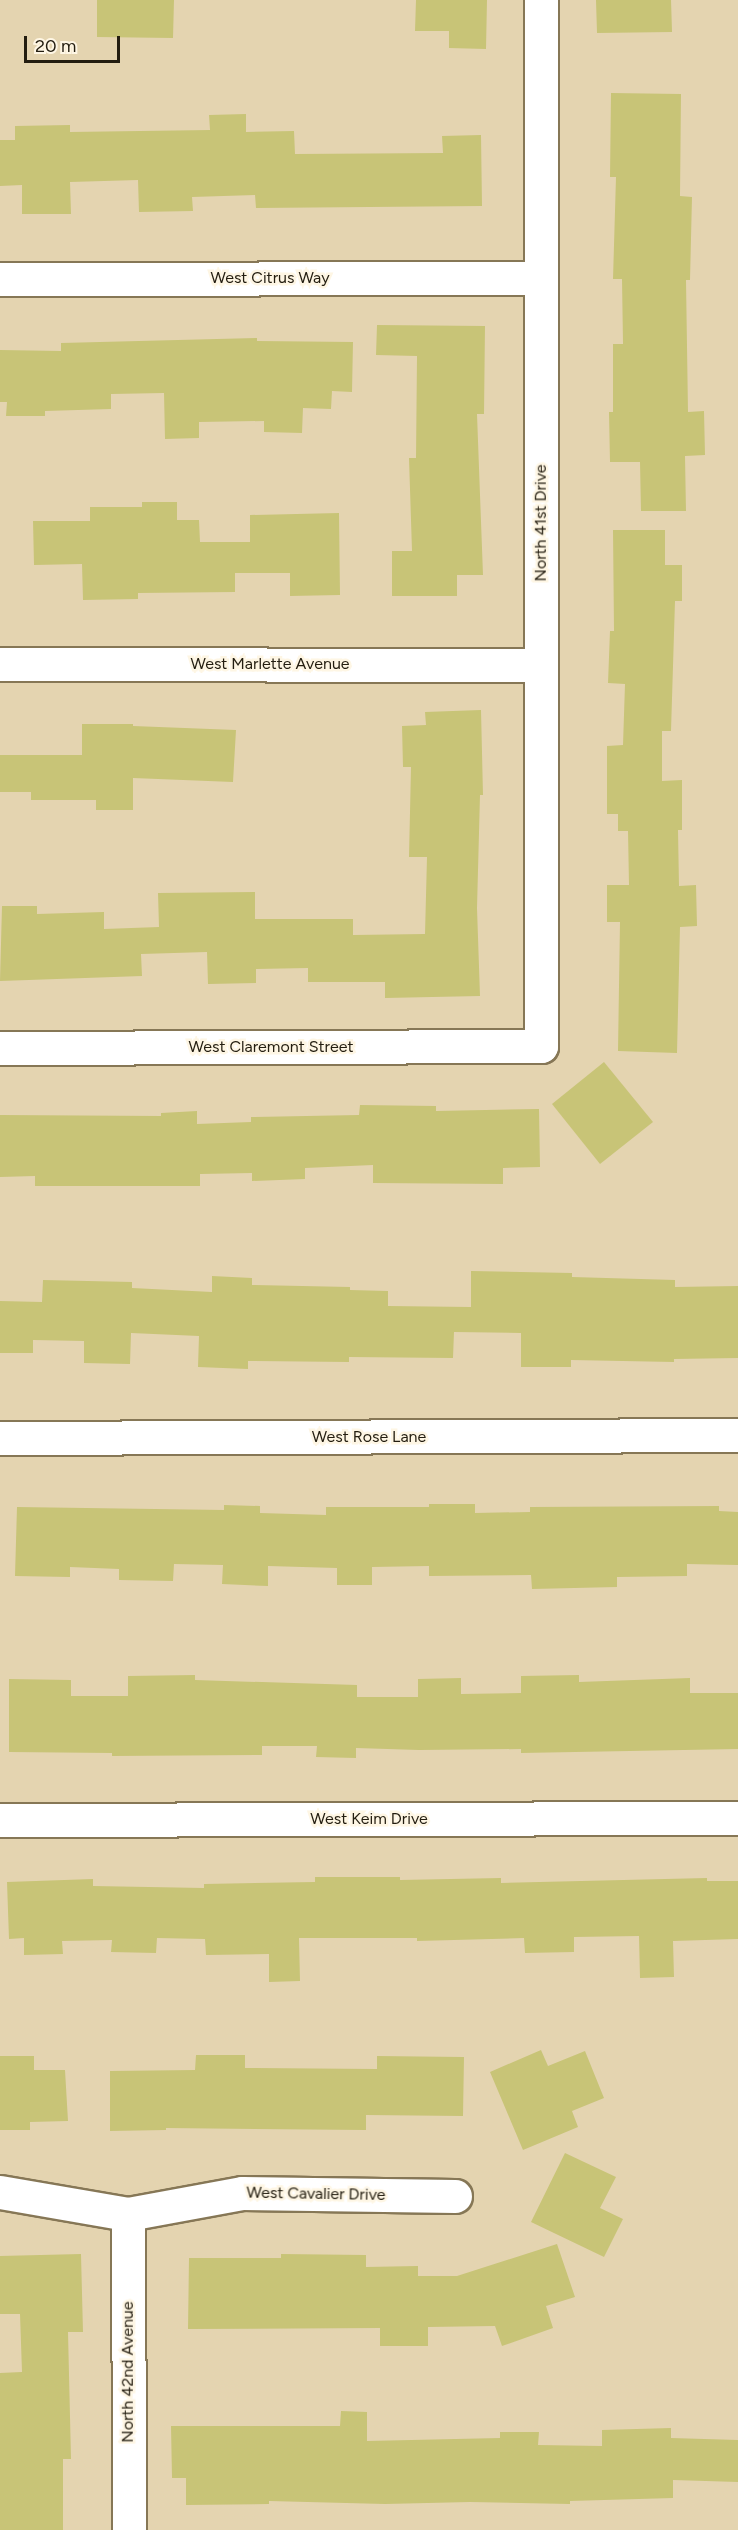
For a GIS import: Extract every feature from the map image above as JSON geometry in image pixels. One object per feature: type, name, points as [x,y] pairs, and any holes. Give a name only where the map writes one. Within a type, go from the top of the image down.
[{"type":"street","name":"North 41st Drive","points":[[541,0],[541,1046]]},
{"type":"street","name":"West Citrus Way","points":[[0,279],[541,278]]},
{"type":"street","name":"West Marlette Avenue","points":[[0,664],[541,665]]},
{"type":"street","name":"West Claremont Street","points":[[0,1048],[541,1046]]},
{"type":"street","name":"West Rose Lane","points":[[0,1438],[738,1435]]},
{"type":"street","name":"West Keim Drive","points":[[0,1820],[738,1818]]},
{"type":"street","name":"West Cavalier Drive","points":[[0,2192],[128,2214],[242,2193],[455,2196]]},
{"type":"street","name":"North 42nd Avenue","points":[[128,2214],[129,2530]]},
{"type":"building","points":[[97,0],[174,0],[173,38],[97,37]]},
{"type":"building","points":[[416,0],[487,0],[486,49],[449,48],[449,31],[415,31]]},
{"type":"building","points":[[596,0],[671,0],[672,32],[597,33]]},
{"type":"building","points":[[611,93],[681,94],[680,196],[692,197],[690,280],[686,280],[688,412],[704,411],[705,455],[685,456],[686,511],[641,511],[640,462],[610,462],[609,412],[613,412],[613,344],[623,344],[622,279],[613,279],[616,177],[610,177]]},
{"type":"building","points":[[246,114],[246,132],[294,131],[295,154],[443,153],[442,136],[481,135],[482,206],[256,208],[255,195],[192,197],[193,211],[139,212],[138,180],[70,182],[71,214],[22,214],[22,185],[0,186],[0,140],[15,140],[15,126],[70,125],[70,132],[210,130],[209,115]]},
{"type":"building","points":[[377,325],[485,326],[484,414],[477,414],[483,575],[457,575],[457,596],[392,596],[392,551],[412,551],[409,458],[416,458],[417,356],[376,355]]},
{"type":"building","points":[[257,338],[257,341],[353,342],[352,392],[332,391],[331,409],[303,408],[302,433],[264,432],[264,421],[199,422],[199,438],[165,439],[164,393],[111,394],[111,409],[45,411],[45,416],[6,416],[7,402],[0,402],[0,350],[61,351],[61,343]]},
{"type":"building","points":[[142,502],[177,502],[177,520],[199,520],[200,542],[250,542],[250,515],[339,513],[340,595],[290,596],[290,573],[235,573],[235,592],[138,593],[138,599],[83,600],[82,564],[34,565],[33,521],[90,521],[90,507],[142,507]]},
{"type":"building","points":[[613,530],[665,530],[665,565],[682,565],[682,601],[675,601],[671,731],[662,731],[662,781],[682,780],[682,830],[678,830],[679,886],[696,885],[697,926],[680,927],[677,1053],[618,1051],[620,922],[607,922],[607,885],[629,885],[628,831],[618,831],[618,814],[607,814],[607,746],[623,745],[625,684],[608,683],[610,631],[614,631]]},
{"type":"building","points":[[481,710],[483,795],[480,795],[477,908],[480,996],[385,998],[385,982],[308,982],[308,968],[256,969],[256,983],[208,984],[207,952],[141,954],[142,976],[0,981],[2,906],[37,906],[37,914],[104,912],[104,929],[159,927],[158,893],[255,892],[255,919],[353,919],[353,935],[425,934],[427,857],[409,857],[411,767],[403,767],[402,726],[426,725],[425,712]]},
{"type":"building","points":[[82,724],[133,724],[133,726],[236,730],[233,782],[133,778],[133,810],[96,810],[96,800],[31,800],[31,792],[0,792],[0,755],[82,755]]},
{"type":"building","points":[[604,1062],[653,1122],[600,1164],[552,1104]]},
{"type":"building","points":[[360,1105],[436,1106],[436,1111],[539,1109],[540,1167],[503,1168],[503,1184],[373,1183],[373,1165],[305,1168],[305,1179],[252,1181],[252,1173],[200,1174],[200,1186],[35,1186],[35,1176],[0,1177],[0,1115],[161,1116],[161,1113],[197,1111],[197,1124],[251,1122],[251,1117],[359,1115]]},
{"type":"building","points":[[471,1271],[572,1273],[572,1277],[675,1280],[675,1287],[738,1286],[738,1358],[674,1359],[674,1362],[571,1360],[571,1367],[521,1367],[521,1333],[454,1332],[453,1358],[349,1357],[349,1362],[248,1361],[248,1369],[198,1367],[199,1336],[131,1333],[130,1364],[84,1363],[84,1341],[33,1340],[33,1353],[0,1353],[0,1301],[42,1302],[43,1280],[132,1282],[132,1288],[212,1292],[212,1276],[252,1278],[252,1285],[350,1287],[350,1290],[388,1291],[388,1306],[471,1307]]},
{"type":"building","points":[[429,1504],[475,1504],[475,1513],[530,1512],[530,1507],[719,1506],[719,1511],[738,1512],[738,1565],[687,1564],[687,1576],[617,1577],[617,1587],[532,1589],[531,1575],[429,1576],[429,1566],[372,1567],[372,1585],[337,1585],[337,1568],[268,1566],[268,1586],[222,1584],[223,1565],[174,1564],[173,1581],[119,1580],[119,1569],[70,1567],[70,1577],[15,1576],[17,1507],[224,1510],[224,1505],[260,1506],[260,1513],[326,1515],[326,1507],[429,1507]]},
{"type":"building","points":[[195,1675],[195,1680],[357,1685],[357,1697],[418,1697],[418,1679],[461,1678],[461,1694],[521,1693],[521,1676],[579,1675],[579,1682],[690,1678],[690,1693],[738,1693],[738,1749],[521,1753],[521,1749],[356,1748],[356,1758],[316,1757],[317,1746],[262,1746],[262,1755],[112,1756],[112,1753],[9,1752],[9,1679],[71,1680],[71,1696],[128,1696],[128,1676]]},
{"type":"building","points":[[315,1877],[400,1877],[400,1880],[501,1878],[501,1883],[707,1878],[707,1881],[738,1881],[738,1939],[673,1941],[674,1977],[640,1978],[639,1936],[574,1937],[574,1952],[525,1953],[524,1938],[417,1941],[417,1938],[299,1938],[300,1981],[269,1982],[269,1954],[206,1955],[205,1939],[157,1938],[156,1953],[111,1952],[112,1940],[62,1941],[63,1954],[24,1955],[24,1938],[9,1939],[7,1882],[93,1879],[93,1886],[204,1888],[204,1884],[315,1882]]},
{"type":"building","points":[[541,2050],[548,2066],[585,2051],[604,2098],[572,2111],[578,2127],[523,2150],[490,2072]]},
{"type":"building","points":[[196,2055],[245,2055],[245,2068],[377,2069],[377,2056],[464,2057],[463,2116],[366,2115],[366,2130],[166,2128],[166,2130],[110,2131],[110,2071],[195,2070]]},
{"type":"building","points":[[0,2056],[34,2056],[34,2070],[65,2070],[68,2121],[30,2122],[30,2130],[0,2130]]},
{"type":"building","points":[[565,2153],[616,2177],[600,2208],[623,2219],[604,2257],[531,2222]]},
{"type":"building","points":[[557,2244],[575,2297],[546,2306],[553,2328],[502,2346],[495,2326],[428,2327],[428,2346],[380,2346],[380,2328],[188,2329],[189,2258],[281,2258],[281,2254],[366,2255],[366,2267],[418,2266],[418,2276],[457,2276]]},
{"type":"building","points":[[81,2254],[83,2332],[68,2332],[71,2459],[63,2459],[63,2530],[0,2530],[0,2373],[22,2372],[20,2314],[0,2314],[0,2256]]},
{"type":"building","points":[[341,2411],[367,2412],[367,2441],[500,2438],[500,2432],[539,2432],[538,2445],[602,2446],[602,2430],[671,2428],[671,2438],[738,2440],[738,2482],[673,2480],[673,2498],[570,2501],[570,2504],[470,2502],[385,2504],[269,2501],[269,2504],[186,2505],[186,2478],[172,2478],[171,2426],[340,2426]]}]
